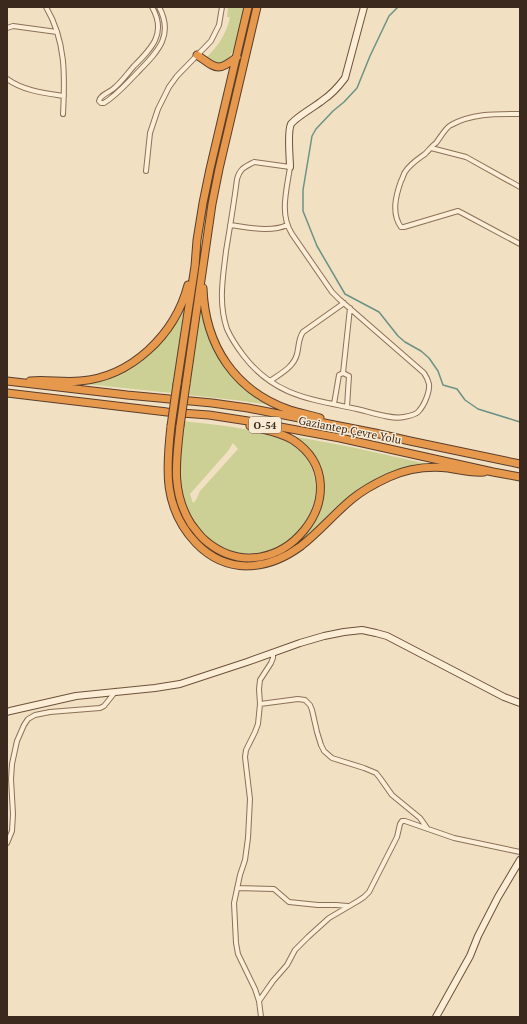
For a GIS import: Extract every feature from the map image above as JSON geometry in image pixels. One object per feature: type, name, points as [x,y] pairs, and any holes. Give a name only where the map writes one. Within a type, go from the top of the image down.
[{"type":"highway","points":[[15,382],[39,380],[65,382],[81,381],[108,375],[137,360],[148,351],[168,329],[180,307],[188,287],[208,175],[248,7]]},
{"type":"highway","points":[[209,415],[283,435],[293,440],[310,455],[319,475],[320,493],[314,512],[304,531],[283,548],[267,555],[245,558],[236,557],[220,551],[212,546],[203,539],[185,513],[178,492],[176,480],[180,426],[216,181],[257,7]]},
{"type":"highway","points":[[197,55],[215,68],[220,68],[228,64],[237,57]]},
{"type":"highway","points":[[197,240],[195,266],[171,426],[167,472],[170,495],[178,517],[200,547],[218,559],[236,565],[260,565],[272,562],[301,546],[352,499],[375,483],[396,474],[414,469],[436,468],[475,473],[493,472]]},
{"type":"highway","points":[[206,241],[203,288],[205,313],[214,342],[223,360],[235,375],[267,400],[290,410],[318,417],[339,425]]},
{"type":"highway","name":"Gaziantep Çevre Yolu","points":[[7,381],[248,408],[339,425],[520,464]]},
{"type":"highway","name":"Gaziantep Çevre Yolu","points":[[7,393],[160,411],[209,415],[248,421],[340,438],[493,472],[520,476]]},
{"type":"street","points":[[46,7],[51,15],[60,39],[64,62],[63,114]]},
{"type":"street","points":[[152,7],[158,24],[158,30],[154,42],[146,54],[116,86],[100,98],[99,100],[101,103],[104,103],[116,95],[159,48],[164,35],[165,26],[164,17],[159,7]]},
{"type":"street","points":[[146,172],[150,133],[158,109],[177,76],[211,41],[220,20],[222,7]]},
{"type":"street","points":[[290,167],[254,162],[239,172],[222,282],[224,316],[228,330],[237,346],[254,368],[270,381],[286,391],[304,397],[397,418],[412,415],[418,412],[428,392],[428,379],[424,373],[332,292],[292,234],[287,225],[285,213],[290,167],[289,132],[292,124],[325,99],[345,78],[364,7]]},
{"type":"street","points":[[7,28],[13,26],[57,32]]},
{"type":"street","points":[[7,79],[15,85],[37,92],[64,96]]},
{"type":"street","points":[[520,114],[489,114],[467,118],[450,125],[431,148],[405,172],[397,193],[395,206],[398,223],[401,227],[458,211],[520,244]]},
{"type":"street","points":[[431,148],[466,157],[519,185]]},
{"type":"street","points":[[230,225],[270,230],[287,225]]},
{"type":"street","points":[[270,381],[290,367],[295,360],[302,332],[344,303]]},
{"type":"street","points":[[334,404],[339,375],[343,373],[350,308]]},
{"type":"street","points":[[343,373],[349,376],[347,407]]},
{"type":"street","points":[[7,712],[76,696],[180,684],[312,639],[344,632],[362,630],[376,632],[387,636],[504,697],[520,703]]},
{"type":"street","points":[[261,1017],[259,1001],[238,954],[234,903],[245,860],[250,814],[250,799],[245,757],[246,750],[258,724],[260,680],[271,663],[273,652]]},
{"type":"street","points":[[7,843],[12,830],[12,764],[17,742],[24,724],[33,716],[50,712],[100,708],[104,706],[116,691]]},
{"type":"street","points":[[260,704],[298,699],[305,700],[310,705],[321,745],[328,756],[364,768],[376,774],[392,795],[420,818],[427,828]]},
{"type":"street","points":[[259,1001],[287,965],[295,950],[329,918],[364,898],[369,892],[397,837],[402,821],[454,838],[520,852]]},
{"type":"street","points":[[436,1017],[470,956],[478,936],[498,897],[520,860]]},
{"type":"street","points":[[237,888],[274,889],[289,902],[348,906]]},
{"type":"green space","points":[[228,7],[244,7],[235,46],[230,56],[223,63],[217,65],[207,57],[218,44],[227,28],[230,17],[227,17]]},
{"type":"green space","points":[[185,302],[172,393],[85,384],[103,380],[135,365]]},
{"type":"green space","points":[[201,302],[209,337],[219,358],[233,377],[245,388],[270,405],[188,395]]},
{"type":"green space","points":[[184,421],[226,426],[258,432],[288,442],[305,456],[314,474],[315,492],[311,511],[301,528],[287,542],[269,550],[237,553],[213,542],[194,523],[183,499],[179,474],[180,447]],"holes":[[[233,443],[238,449],[200,491],[193,503],[190,494],[228,451]]]},
{"type":"green space","points":[[292,436],[432,465],[380,478],[305,540],[295,546],[304,537],[302,536],[318,510],[323,495],[323,487],[321,471],[314,456],[305,446]]},
{"type":"waterway","points":[[398,7],[389,16],[357,88],[316,129],[312,136],[303,190],[303,211],[317,246],[345,294],[379,312],[398,336],[429,358],[438,371],[443,385],[457,389],[465,400],[478,409],[520,422]]}]
